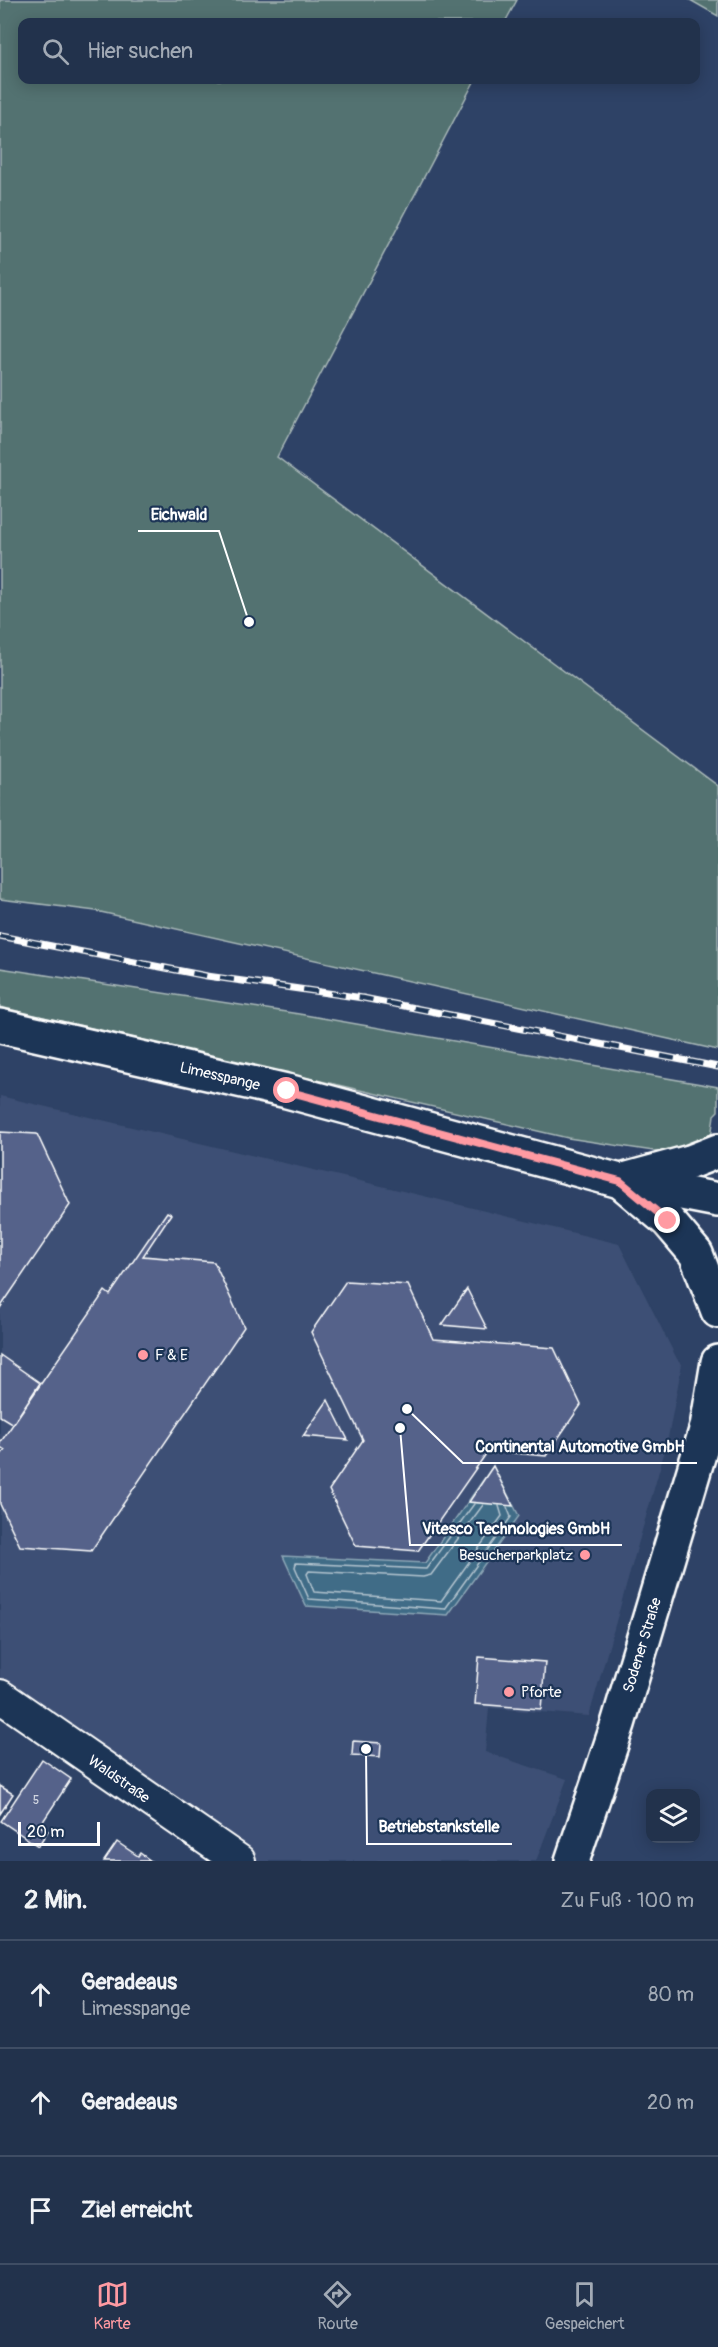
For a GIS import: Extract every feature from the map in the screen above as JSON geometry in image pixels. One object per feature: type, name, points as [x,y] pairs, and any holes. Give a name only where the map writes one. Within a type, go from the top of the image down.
[{"type":"main road","name":"Limesspange","points":[[0,1026],[287,1091],[620,1181],[718,1200]]},
{"type":"main road","points":[[620,1181],[690,1162],[718,1151]]},
{"type":"main road","points":[[620,1181],[668,1221],[696,1254],[718,1311]]},
{"type":"main road","name":"Sodener Straße","points":[[572,1861],[618,1724],[712,1416],[718,1362]]},
{"type":"street","name":"Waldstraße","points":[[0,1696],[239,1861]]},
{"type":"shaded area","points":[[0,1096],[619,1244],[677,1359],[682,1364],[667,1443],[589,1716],[489,1708],[485,1752],[567,1779],[536,1861],[252,1861],[0,1684]]},
{"type":"green space","points":[[0,0],[517,0],[507,18],[18,18],[18,84],[473,84],[277,457],[718,786],[718,1050],[96,911],[0,899]]},
{"type":"green space","points":[[690,0],[718,0],[718,16]]},
{"type":"green space","points":[[0,968],[299,1014],[718,1087],[718,1111],[714,1115],[711,1138],[673,1154],[568,1138],[0,1007]]},
{"type":"water","points":[[493,1466],[519,1516],[448,1615],[306,1606],[283,1556],[425,1563]]},
{"type":"building","points":[[0,1132],[37,1134],[70,1205],[0,1308]]},
{"type":"building","name":"F & E","points":[[167,1212],[171,1214],[143,1256],[214,1262],[244,1327],[91,1551],[20,1546],[0,1504],[0,1456],[5,1450],[0,1447],[0,1443],[105,1291],[110,1295]]},
{"type":"building","points":[[346,1281],[408,1285],[433,1339],[554,1348],[581,1405],[546,1456],[488,1451],[418,1551],[356,1546],[329,1490],[363,1440],[311,1332]]},
{"type":"building","points":[[467,1289],[487,1329],[442,1325]]},
{"type":"building","points":[[0,1355],[40,1383],[13,1424],[0,1416]]},
{"type":"building","points":[[328,1400],[348,1440],[303,1436]]},
{"type":"building","points":[[493,1466],[513,1506],[469,1502]]},
{"type":"building","name":"Pforte","points":[[479,1657],[545,1662],[541,1709],[475,1704]]},
{"type":"building","points":[[353,1741],[381,1743],[380,1757],[352,1755]]},
{"type":"building","points":[[42,1759],[71,1779],[40,1826],[48,1831],[38,1846],[1,1821]]},
{"type":"building","points":[[0,1786],[13,1794],[0,1814]]},
{"type":"building","points":[[117,1842],[138,1856],[140,1853],[151,1861],[104,1861]]},
{"type":"railway","points":[[0,936],[207,976],[363,998],[718,1067]]},
{"type":"place","name":"Eichwald","points":[[249,622]]},
{"type":"place","name":"F & E","points":[[143,1355]]},
{"type":"place","name":"Continental Automotive GmbH","points":[[407,1409]]},
{"type":"place","name":"Vitesco Technologies GmbH","points":[[400,1428]]},
{"type":"place","name":"Besucherparkplatz","points":[[585,1555]]},
{"type":"place","name":"Pforte","points":[[509,1692]]},
{"type":"place","name":"Betriebstankstelle","points":[[366,1749]]},
{"type":"route","points":[[287,1091],[620,1181],[668,1221]]}]
